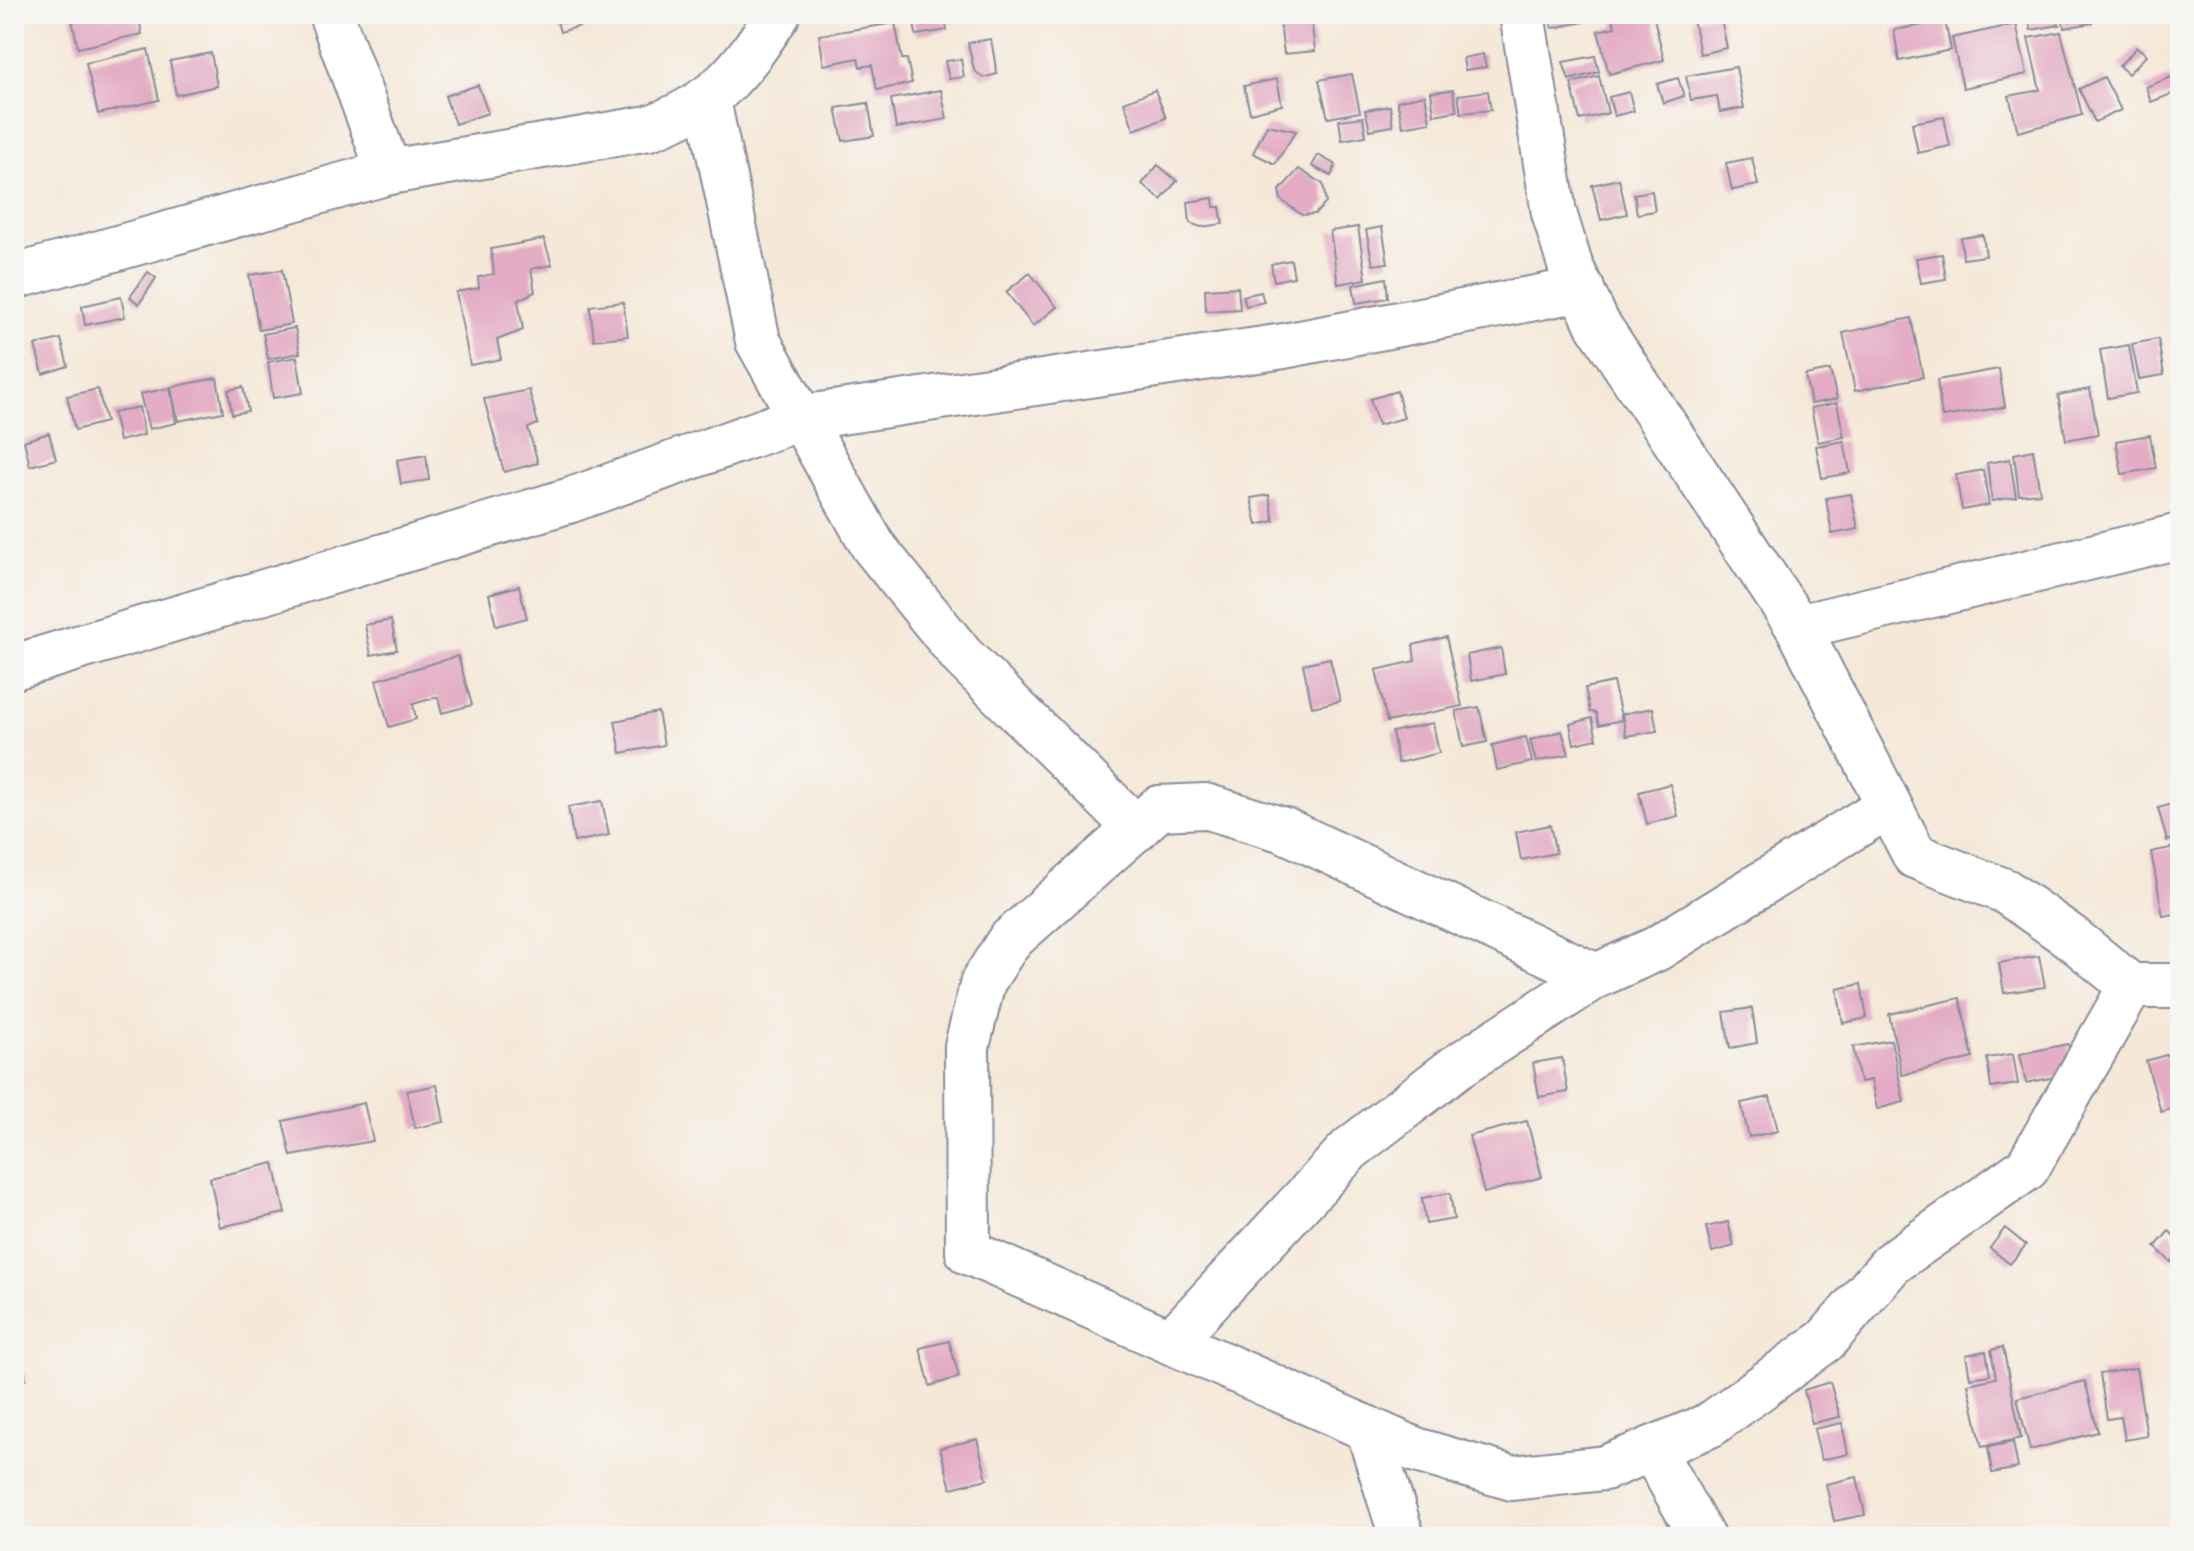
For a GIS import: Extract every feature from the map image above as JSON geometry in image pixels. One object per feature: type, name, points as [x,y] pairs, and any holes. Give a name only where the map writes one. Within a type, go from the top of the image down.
[{"type":"street","points":[[331,14],[389,172]]},
{"type":"street","points":[[14,277],[389,172],[649,128],[679,118],[733,79],[778,14]]},
{"type":"street","points":[[1522,14],[1554,213],[1597,323],[1798,627],[1915,856],[2005,891],[2072,938],[2131,986],[2180,986]]},
{"type":"street","points":[[708,100],[758,341],[873,546],[962,656],[1137,829]]},
{"type":"street","points":[[14,667],[571,500],[800,418],[1284,346],[1582,289]]},
{"type":"street","points":[[1798,627],[2180,536]]},
{"type":"street","points":[[1596,976],[1284,830],[1205,806],[1159,808],[1009,941],[983,982],[967,1046],[968,1252],[1416,1450],[1512,1478],[1605,1468],[1710,1425],[1826,1340],[1892,1263],[2027,1168],[2131,986]]},
{"type":"street","points":[[1171,1342],[1350,1149],[1455,1068],[1596,976],[1656,949],[1888,806]]},
{"type":"street","points":[[1368,1429],[1402,1537]]},
{"type":"street","points":[[1652,1449],[1702,1537]]},
{"type":"building","points":[[71,14],[138,14],[142,34],[78,48]]},
{"type":"building","points":[[555,14],[578,14],[581,26],[560,32]]},
{"type":"building","points":[[944,14],[947,30],[916,35],[913,15]]},
{"type":"building","points":[[946,14],[981,14],[981,15],[947,22]]},
{"type":"building","points":[[1549,14],[1583,14],[1584,22],[1552,28]]},
{"type":"building","points":[[1612,14],[1653,14],[1664,60],[1609,74],[1598,31],[1615,27]]},
{"type":"building","points":[[1720,14],[1727,48],[1700,54],[1693,19]]},
{"type":"building","points":[[2027,14],[2056,14],[2059,25],[2031,30]]},
{"type":"building","points":[[2062,14],[2091,14],[2092,23],[2064,28]]},
{"type":"building","points":[[1311,19],[1315,51],[1284,54],[1280,23]]},
{"type":"building","points":[[1945,21],[1951,50],[1899,61],[1894,30]]},
{"type":"building","points":[[895,23],[902,59],[907,59],[912,83],[877,90],[872,65],[860,67],[858,58],[824,65],[819,35]]},
{"type":"building","points":[[2016,24],[2027,74],[1963,88],[1952,38]]},
{"type":"building","points":[[2061,32],[2082,115],[2018,132],[2009,96],[2040,90],[2028,38]]},
{"type":"building","points":[[991,39],[997,74],[983,78],[974,70],[968,43]]},
{"type":"building","points":[[2137,47],[2147,55],[2128,74],[2119,66]]},
{"type":"building","points":[[148,49],[159,100],[98,114],[86,63]]},
{"type":"building","points":[[211,53],[217,86],[176,95],[170,61]]},
{"type":"building","points":[[1483,54],[1486,67],[1465,70],[1463,58]]},
{"type":"building","points":[[1595,56],[1599,72],[1569,80],[1563,62]]},
{"type":"building","points":[[961,59],[964,77],[949,79],[945,61]]},
{"type":"building","points":[[1736,67],[1744,108],[1720,112],[1717,96],[1691,100],[1686,76]]},
{"type":"building","points":[[1352,74],[1360,112],[1328,118],[1319,80]]},
{"type":"building","points":[[1599,76],[1608,113],[1580,120],[1571,83]]},
{"type":"building","points":[[2104,77],[2121,110],[2095,122],[2079,89]]},
{"type":"building","points":[[2171,77],[2177,92],[2151,102],[2146,87]]},
{"type":"building","points":[[1678,78],[1684,96],[1663,103],[1657,84]]},
{"type":"building","points":[[1277,79],[1282,105],[1250,113],[1244,86]]},
{"type":"building","points":[[478,85],[488,113],[455,124],[445,96]]},
{"type":"building","points":[[941,90],[947,119],[896,128],[891,99]]},
{"type":"building","points":[[1155,90],[1166,118],[1134,130],[1124,102]]},
{"type":"building","points":[[1453,90],[1457,111],[1434,115],[1431,92]]},
{"type":"building","points":[[1488,91],[1491,110],[1461,113],[1458,95]]},
{"type":"building","points":[[1629,92],[1634,111],[1614,116],[1609,97]]},
{"type":"building","points":[[1425,95],[1430,122],[1403,127],[1397,101]]},
{"type":"building","points":[[868,103],[874,136],[843,141],[836,108]]},
{"type":"building","points":[[1390,106],[1393,126],[1370,130],[1365,110]]},
{"type":"building","points":[[1363,117],[1366,136],[1342,140],[1339,120]]},
{"type":"building","points":[[1944,117],[1950,146],[1918,153],[1912,123]]},
{"type":"building","points":[[1267,125],[1296,131],[1275,164],[1253,153]]},
{"type":"building","points":[[1318,155],[1336,165],[1331,176],[1312,166]]},
{"type":"building","points":[[1752,158],[1758,185],[1732,190],[1726,163]]},
{"type":"building","points":[[1158,165],[1177,181],[1161,200],[1142,184]]},
{"type":"building","points":[[1299,169],[1323,184],[1326,203],[1315,214],[1302,215],[1281,200],[1279,191]]},
{"type":"building","points":[[1619,179],[1627,214],[1601,220],[1592,185]]},
{"type":"building","points":[[1652,191],[1655,211],[1637,214],[1634,194]]},
{"type":"building","points":[[1213,198],[1214,207],[1220,207],[1223,224],[1201,227],[1190,223],[1188,202]]},
{"type":"building","points":[[1358,227],[1366,279],[1338,284],[1330,231]]},
{"type":"building","points":[[1382,227],[1388,263],[1373,265],[1366,230]]},
{"type":"building","points":[[1983,235],[1986,256],[1963,259],[1961,238]]},
{"type":"building","points":[[544,239],[552,265],[531,269],[535,292],[518,300],[523,330],[497,340],[501,359],[470,365],[456,292],[479,288],[478,277],[494,274],[491,249]]},
{"type":"building","points":[[1942,254],[1946,279],[1921,283],[1916,258]]},
{"type":"building","points":[[1291,260],[1294,277],[1274,281],[1271,264]]},
{"type":"building","points":[[282,270],[292,324],[259,330],[249,275]]},
{"type":"building","points":[[148,272],[156,278],[139,304],[130,297]]},
{"type":"building","points":[[1030,273],[1057,307],[1033,326],[1006,292]]},
{"type":"building","points":[[1386,278],[1388,298],[1356,303],[1353,285]]},
{"type":"building","points":[[1238,287],[1240,309],[1206,311],[1205,289]]},
{"type":"building","points":[[1261,292],[1264,302],[1246,306],[1243,296]]},
{"type":"building","points":[[121,297],[125,317],[85,325],[82,306]]},
{"type":"building","points":[[623,302],[628,336],[594,340],[590,306]]},
{"type":"building","points":[[1911,318],[1923,377],[1855,391],[1843,333]]},
{"type":"building","points":[[295,328],[300,353],[268,359],[263,334]]},
{"type":"building","points":[[61,339],[68,366],[43,374],[35,345]]},
{"type":"building","points":[[2158,339],[2164,375],[2139,379],[2132,344]]},
{"type":"building","points":[[2129,345],[2137,393],[2108,398],[2100,350]]},
{"type":"building","points":[[297,357],[303,393],[273,398],[268,362]]},
{"type":"building","points":[[1999,369],[2005,407],[1942,417],[1937,380]]},
{"type":"building","points":[[1830,370],[1837,399],[1811,404],[1805,375]]},
{"type":"building","points":[[217,378],[223,412],[178,421],[171,387]]},
{"type":"building","points":[[243,387],[248,411],[232,414],[228,390]]},
{"type":"building","points":[[170,388],[176,423],[149,429],[140,394]]},
{"type":"building","points":[[98,389],[106,422],[75,430],[67,396]]},
{"type":"building","points":[[2090,389],[2098,434],[2066,440],[2058,395]]},
{"type":"building","points":[[529,390],[538,424],[528,428],[538,463],[504,472],[484,399]]},
{"type":"building","points":[[1397,391],[1404,418],[1378,425],[1370,399]]},
{"type":"building","points":[[1837,403],[1844,437],[1818,442],[1811,408]]},
{"type":"building","points":[[139,407],[144,435],[119,441],[113,413]]},
{"type":"building","points":[[49,433],[56,459],[30,466],[24,441]]},
{"type":"building","points":[[2150,435],[2156,468],[2122,474],[2116,441]]},
{"type":"building","points":[[1844,441],[1850,473],[1822,478],[1816,446]]},
{"type":"building","points":[[2033,450],[2040,493],[2019,495],[2014,454]]},
{"type":"building","points":[[426,455],[429,480],[401,484],[397,460]]},
{"type":"building","points":[[2010,459],[2016,497],[1992,501],[1987,463]]},
{"type":"building","points":[[1983,470],[1989,505],[1962,510],[1956,475]]},
{"type":"building","points":[[1851,494],[1858,529],[1832,534],[1826,498]]},
{"type":"building","points":[[1269,495],[1274,521],[1257,525],[1251,498]]},
{"type":"building","points":[[519,586],[527,618],[496,626],[489,594]]},
{"type":"building","points":[[391,620],[397,650],[371,655],[365,625]]},
{"type":"building","points":[[1446,637],[1462,706],[1387,722],[1376,670],[1415,661],[1413,645]]},
{"type":"building","points":[[1501,648],[1505,674],[1471,681],[1467,655]]},
{"type":"building","points":[[458,656],[472,705],[442,713],[438,697],[413,704],[416,719],[389,727],[376,680]]},
{"type":"building","points":[[1330,658],[1340,701],[1312,707],[1303,664]]},
{"type":"building","points":[[1613,682],[1622,720],[1599,725],[1596,713],[1590,712],[1585,688]]},
{"type":"building","points":[[1479,707],[1487,742],[1463,747],[1456,711]]},
{"type":"building","points":[[1653,708],[1657,731],[1626,736],[1622,714]]},
{"type":"building","points":[[658,712],[664,745],[621,753],[615,721]]},
{"type":"building","points":[[1592,718],[1597,739],[1574,744],[1570,724]]},
{"type":"building","points":[[1433,723],[1439,753],[1398,763],[1392,732]]},
{"type":"building","points":[[1562,731],[1569,754],[1536,762],[1530,740]]},
{"type":"building","points":[[1526,737],[1532,762],[1497,770],[1492,745]]},
{"type":"building","points":[[1670,784],[1678,816],[1647,824],[1639,792]]},
{"type":"building","points":[[602,801],[609,835],[574,842],[568,807]]},
{"type":"building","points":[[2180,802],[2180,837],[2167,841],[2158,808]]},
{"type":"building","points":[[1550,825],[1556,853],[1521,860],[1516,832]]},
{"type":"building","points":[[2180,846],[2180,913],[2163,916],[2151,852]]},
{"type":"building","points":[[2039,956],[2045,987],[2004,993],[1999,963]]},
{"type":"building","points":[[1861,984],[1867,1018],[1843,1023],[1837,989]]},
{"type":"building","points":[[1960,998],[1973,1058],[1902,1075],[1889,1014]]},
{"type":"building","points":[[1752,1008],[1757,1043],[1730,1048],[1724,1012]]},
{"type":"building","points":[[1891,1040],[1904,1102],[1877,1109],[1871,1080],[1860,1082],[1853,1047]]},
{"type":"building","points":[[2068,1044],[2074,1073],[2026,1083],[2020,1054]]},
{"type":"building","points":[[2176,1052],[2180,1065],[2180,1106],[2161,1112],[2146,1061]]},
{"type":"building","points":[[2013,1054],[2018,1084],[1991,1088],[1987,1058]]},
{"type":"building","points":[[1562,1058],[1568,1092],[1539,1097],[1533,1063]]},
{"type":"building","points":[[437,1085],[444,1122],[415,1128],[407,1091]]},
{"type":"building","points":[[1770,1097],[1778,1131],[1749,1137],[1741,1103]]},
{"type":"building","points":[[364,1103],[373,1141],[291,1156],[283,1121]]},
{"type":"building","points":[[1527,1121],[1542,1177],[1484,1193],[1469,1136]]},
{"type":"building","points":[[274,1163],[285,1213],[220,1227],[210,1178]]},
{"type":"building","points":[[1450,1193],[1454,1219],[1426,1224],[1422,1198]]},
{"type":"building","points":[[1728,1222],[1734,1246],[1712,1252],[1706,1227]]},
{"type":"building","points":[[2005,1228],[2026,1245],[2010,1264],[1990,1248]]},
{"type":"building","points":[[2169,1231],[2180,1241],[2180,1251],[2171,1262],[2155,1247]]},
{"type":"building","points":[[14,1335],[26,1379],[14,1382]]},
{"type":"building","points":[[949,1341],[959,1377],[930,1386],[920,1348]]},
{"type":"building","points":[[2003,1347],[2021,1438],[1982,1447],[1968,1384],[1996,1378],[1991,1350]]},
{"type":"building","points":[[1986,1351],[1990,1375],[1970,1378],[1966,1355]]},
{"type":"building","points":[[2136,1368],[2147,1436],[2125,1440],[2121,1417],[2107,1419],[2100,1374]]},
{"type":"building","points":[[2085,1381],[2098,1432],[2030,1450],[2017,1398]]},
{"type":"building","points":[[1830,1382],[1840,1417],[1812,1423],[1804,1390]]},
{"type":"building","points":[[1842,1423],[1848,1454],[1821,1460],[1814,1429]]},
{"type":"building","points":[[977,1439],[987,1479],[951,1488],[940,1448]]},
{"type":"building","points":[[2013,1442],[2018,1468],[1992,1473],[1988,1447]]},
{"type":"building","points":[[1857,1477],[1865,1515],[1834,1521],[1826,1484]]}]
